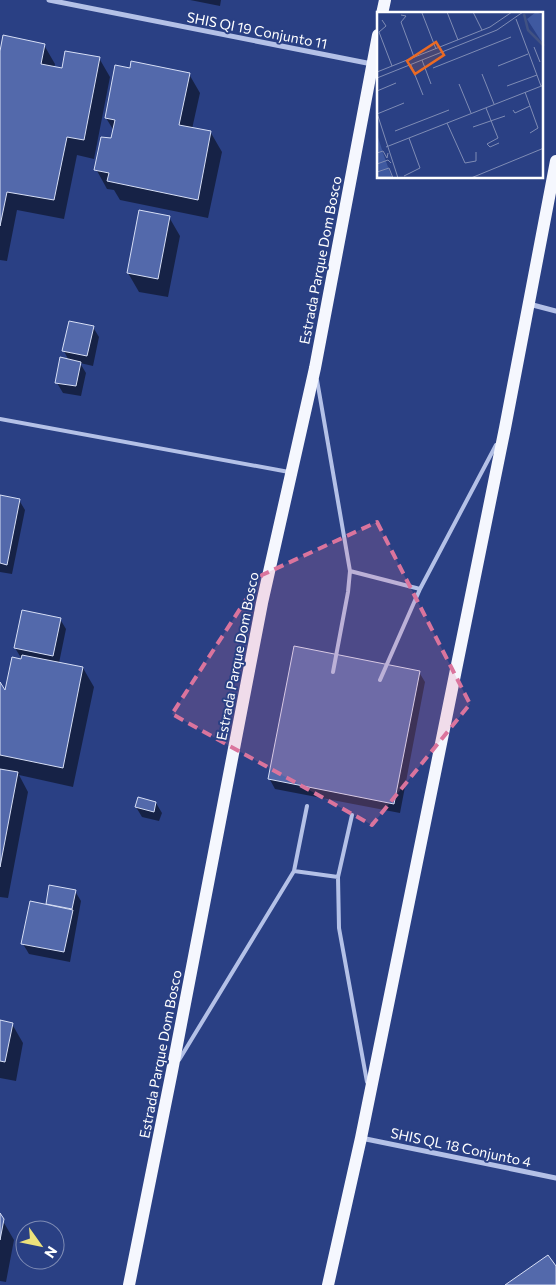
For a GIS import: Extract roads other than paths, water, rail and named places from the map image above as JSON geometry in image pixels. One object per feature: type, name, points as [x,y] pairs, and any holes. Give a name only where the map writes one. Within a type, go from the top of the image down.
[{"type":"main road","name":"Estrada Parque Dom Bosco","points":[[129,1285],[262,603],[315,368],[377,41]]},
{"type":"main road","points":[[328,1285],[370,1094],[505,428],[556,161]]},
{"type":"street","name":"SHIS QI 19 Conjunto 11","points":[[49,0],[373,64]]},
{"type":"street","points":[[529,304],[556,311]]},
{"type":"street","name":"SHIS QL 18 Conjunto 4","points":[[361,1138],[556,1178]]},
{"type":"lane","points":[[315,368],[350,571],[348,592],[333,672]]},
{"type":"lane","points":[[0,419],[292,473]]},
{"type":"lane","points":[[380,680],[420,589],[505,428]]},
{"type":"lane","points":[[350,571],[420,589]]},
{"type":"lane","points":[[172,1071],[294,871],[307,806]]},
{"type":"lane","points":[[352,815],[338,877],[339,928],[370,1094]]},
{"type":"lane","points":[[294,871],[338,877]]}]
